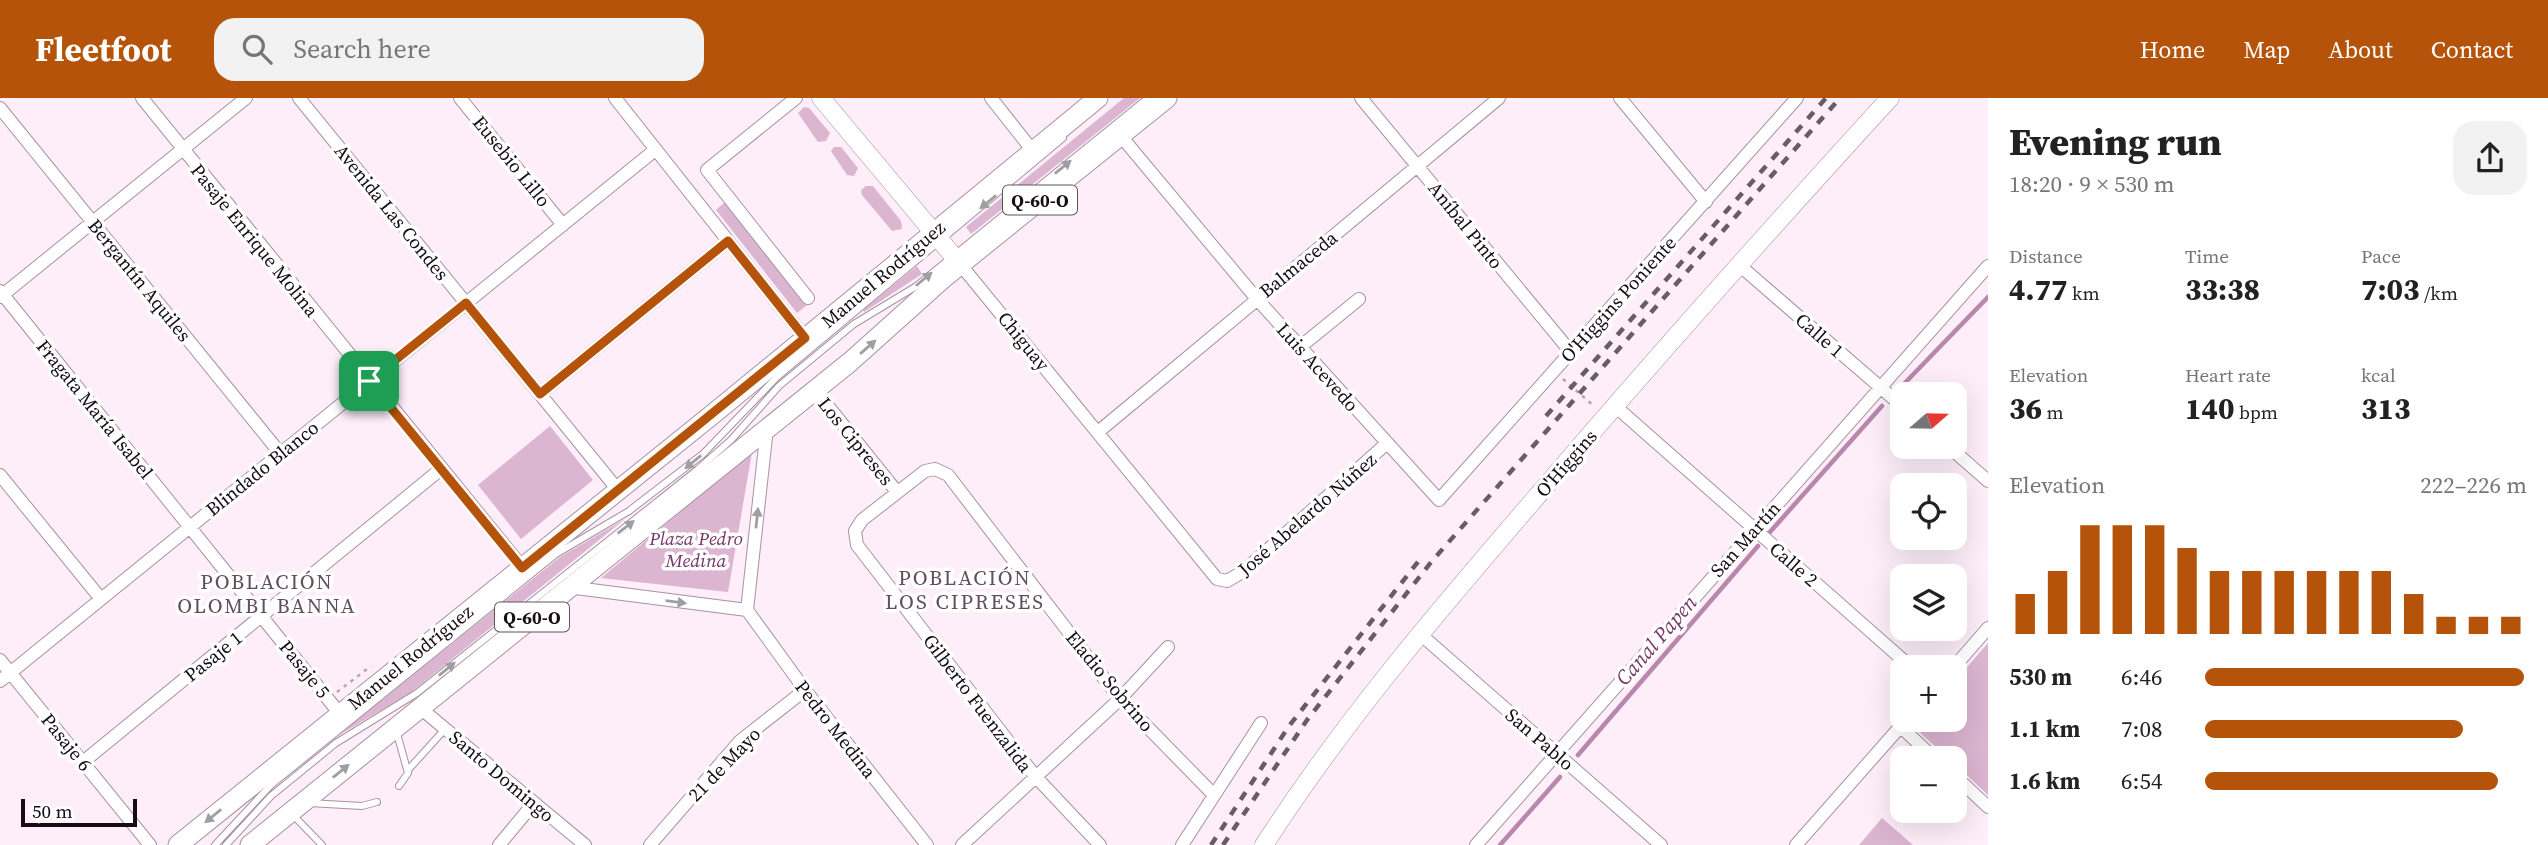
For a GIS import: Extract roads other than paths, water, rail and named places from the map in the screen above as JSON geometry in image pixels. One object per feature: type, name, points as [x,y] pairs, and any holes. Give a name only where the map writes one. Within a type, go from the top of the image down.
[{"type":"main road","name":"Q-60-O","points":[[250,845],[815,390],[956,260],[1167,98]]},
{"type":"main road","name":"Manuel Rodríguez","points":[[178,845],[805,338],[936,237],[1091,100]]},
{"type":"street","name":"Pasaje Enrique Molina","points":[[142,98],[522,568]]},
{"type":"street","points":[[1,294],[246,98]]},
{"type":"street","name":"Avenida Las Condes","points":[[299,98],[618,490]]},
{"type":"street","name":"Eusebio Lillo","points":[[460,98],[563,225]]},
{"type":"street","points":[[796,98],[707,170],[808,299]]},
{"type":"street","points":[[991,98],[1033,151]]},
{"type":"street","name":"Aníbal Pinto","points":[[1361,98],[1570,351]]},
{"type":"street","name":"Balmaceda","points":[[1098,432],[1499,98]]},
{"type":"street","points":[[1619,98],[1706,202]]},
{"type":"street","name":"O'Higgins Poniente","points":[[1439,499],[1797,98]]},
{"type":"street","name":"O'Higgins","points":[[1264,845],[1321,760],[1419,633],[1738,264],[1890,98]]},
{"type":"street","points":[[617,99],[805,338]]},
{"type":"street","name":"Chiguay","points":[[823,99],[1098,432],[1213,576],[1227,581]]},
{"type":"street","name":"Bergantín Aquiles","points":[[0,108],[280,453]]},
{"type":"street","name":"Luis Acevedo","points":[[1120,135],[1256,298],[1386,444],[1439,499]]},
{"type":"street","name":"Blindado Blanco","points":[[5,676],[656,150]]},
{"type":"street","points":[[540,394],[728,241]]},
{"type":"street","name":"Calle 1","points":[[1738,264],[1890,396]]},
{"type":"street","name":"San Martín","points":[[1476,845],[1988,266]]},
{"type":"street","name":"Fragata María Isabel","points":[[1,294],[190,526]]},
{"type":"street","points":[[1300,347],[1359,299]]},
{"type":"street","name":"Los Cipreses","points":[[815,390],[897,492]]},
{"type":"street","name":"Calle 2","points":[[1615,406],[1897,655]]},
{"type":"street","points":[[568,587],[747,610],[767,428]]},
{"type":"street","name":"José Abelardo Núñez","points":[[1227,581],[1244,571],[1386,444]]},
{"type":"street","points":[[1963,459],[1988,481]]},
{"type":"street","name":"Pasaje 1","points":[[83,762],[441,469]]},
{"type":"street","name":"Eladio Sobrino","points":[[897,492],[930,469],[940,470],[948,475],[1120,699],[1213,794]]},
{"type":"street","points":[[0,475],[101,598]]},
{"type":"street","name":"Gilberto Fuenzalida","points":[[897,492],[858,525],[854,536],[857,545],[1035,776],[1100,845]]},
{"type":"street","name":"Pasaje 5","points":[[190,526],[340,713]]},
{"type":"street","name":"Pedro Medina","points":[[747,610],[805,690],[928,845]]},
{"type":"street","points":[[1964,655],[1988,628]]},
{"type":"street","name":"San Pablo","points":[[1419,633],[1661,845]]},
{"type":"street","points":[[962,845],[1120,699],[1168,647]]},
{"type":"street","name":"Pasaje 6","points":[[0,660],[5,676],[83,762],[150,845]]},
{"type":"street","name":"21 de Mayo","points":[[650,845],[740,741],[805,690]]},
{"type":"street","name":"Santo Domingo","points":[[419,707],[585,845]]},
{"type":"street","points":[[1182,845],[1261,723]]},
{"type":"street","points":[[1796,845],[1896,732]]},
{"type":"street","points":[[1912,732],[1924,746]]},
{"type":"street","points":[[1967,787],[1988,807]]},
{"type":"street","points":[[499,845],[534,803]]},
{"type":"lane","points":[[226,845],[271,796],[336,743],[417,693],[697,470],[731,440],[769,396],[854,324],[956,260],[1148,98]]},
{"type":"lane","points":[[215,845],[271,785],[555,554],[629,511],[703,454],[772,382],[936,237],[1056,146],[1091,100]]},
{"type":"lane","points":[[395,727],[408,770],[407,778],[399,786]]},
{"type":"lane","points":[[408,770],[445,729]]},
{"type":"lane","points":[[297,807],[362,806],[377,802]]},
{"type":"lane","points":[[297,807],[321,845]]},
{"type":"waterway","name":"Canal Papen","points":[[1906,382],[1988,297]]},
{"type":"waterway","name":"Canal Papen","points":[[1770,532],[1882,406]]},
{"type":"waterway","name":"Canal Papen","points":[[1578,755],[1758,546]]},
{"type":"waterway","name":"Canal Papen","points":[[1500,845],[1560,777]]},
{"type":"railway","points":[[1546,416],[1826,98]]},
{"type":"railway","points":[[1223,845],[1307,720],[1432,561],[1840,98]]},
{"type":"railway","points":[[1211,845],[1289,726],[1421,558]]},
{"type":"district","name":"POBLACIÓN LOS CIPRESES","points":[[965,589]]},
{"type":"district","name":"POBLACIÓN OLOMBI BANNA","points":[[267,593]]},
{"type":"park label","name":"Plaza Pedro Medina","points":[[696,549]]}]
